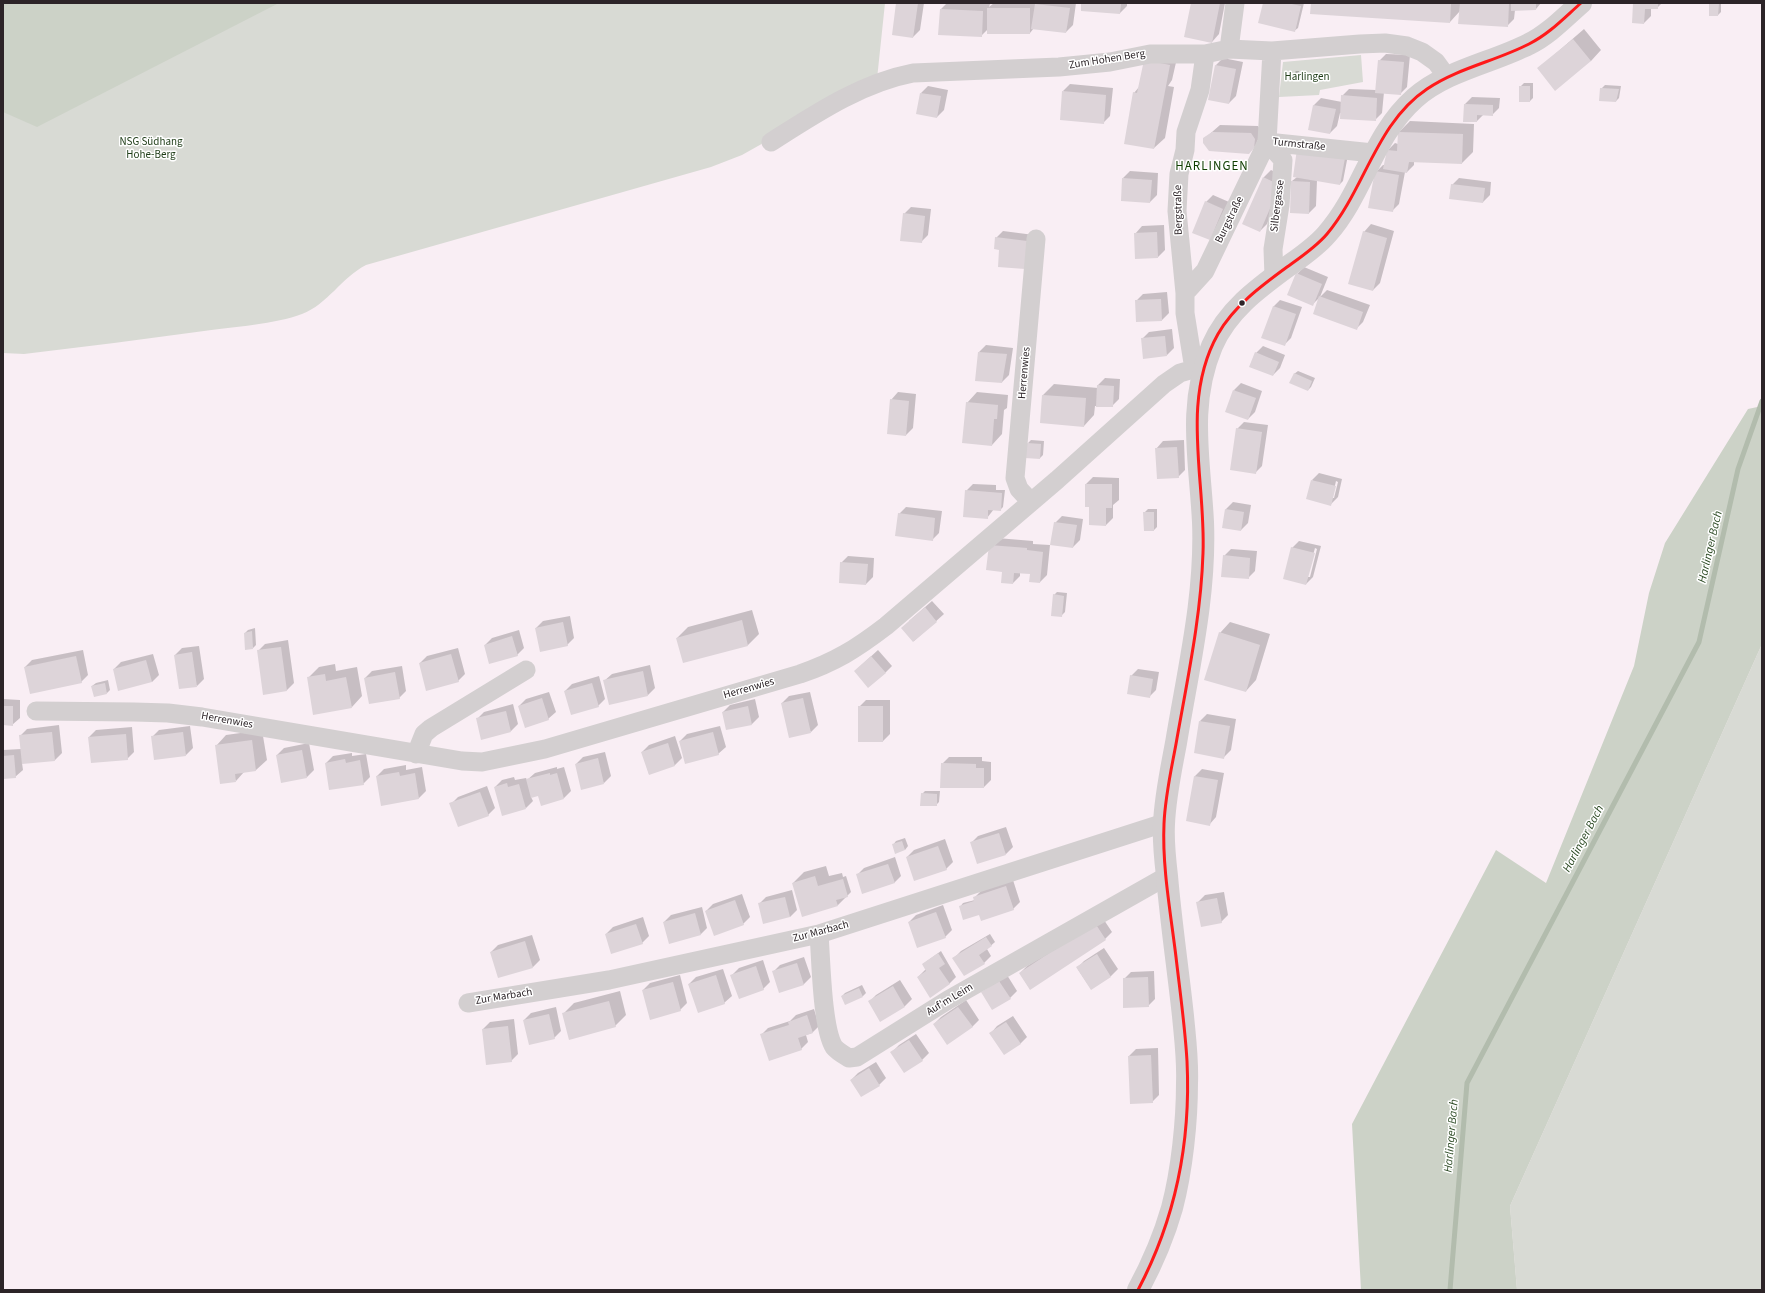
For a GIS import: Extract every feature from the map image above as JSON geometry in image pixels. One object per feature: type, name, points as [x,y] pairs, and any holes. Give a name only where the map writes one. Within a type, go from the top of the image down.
[{"type":"street","points":[[1229,49],[1235,3]]},
{"type":"street","points":[[1138,1290],[1162,1238],[1173,1206],[1184,1138],[1186,1106],[1186,1054],[1179,973],[1167,876],[1164,823],[1197,615],[1203,564],[1202,522],[1197,452],[1199,368],[1228,318],[1242,302],[1326,236],[1349,204],[1373,153],[1390,125],[1403,109],[1420,93],[1447,77],[1533,43],[1582,3]]},
{"type":"street","name":"Zum Hohen Berg","points":[[771,142],[844,98],[896,76],[907,74],[1060,67],[1110,62],[1150,54],[1205,54],[1229,49],[1272,51],[1385,43],[1407,46],[1422,52],[1436,62],[1447,77]]},
{"type":"street","name":"Turmstraße","points":[[1272,51],[1267,142],[1373,153]]},
{"type":"street","name":"Bergstraße","points":[[1199,368],[1187,329],[1177,212],[1179,174],[1185,150],[1186,132],[1200,90],[1205,54]]},
{"type":"street","name":"Silbergasse","points":[[1267,142],[1283,160],[1280,205],[1273,250],[1274,277]]},
{"type":"street","name":"Burgstraße","points":[[1185,293],[1205,271],[1267,142]]},
{"type":"street","name":"Herrenwies","points":[[1030,502],[1020,489],[1015,478],[1036,239]]},
{"type":"street","name":"Herrenwies","points":[[36,711],[168,713],[202,717],[462,761],[482,762],[546,749],[800,674],[827,665],[856,649],[886,626],[1164,384],[1180,373],[1199,368]]},
{"type":"street","points":[[416,754],[424,734],[431,728],[526,670]]},
{"type":"street","name":"Zur Marbach","points":[[468,1003],[609,980],[819,934],[1164,823]]},
{"type":"street","name":"Auf'm Leim","points":[[819,934],[828,1032],[834,1047],[849,1058],[857,1057],[948,1000],[1167,876]]},
{"type":"green space","name":"NSG Südhang Hohe-Berg","points":[[3,3],[885,3],[877,79],[742,155],[711,167],[366,265],[357,270],[327,298],[311,310],[292,317],[254,325],[24,354],[3,353]]},
{"type":"green space","name":"Harlingen","points":[[1361,55],[1363,82],[1320,90],[1319,95],[1279,97],[1283,62]]},
{"type":"green space","points":[[1762,644],[1762,1290],[1517,1290],[1510,1206]]},
{"type":"shaded area","points":[[3,3],[277,4],[37,127],[3,112]]},
{"type":"shaded area","points":[[1762,406],[1762,644],[1510,1206],[1517,1290],[1361,1290],[1352,1124],[1496,850],[1546,883],[1634,666],[1649,593],[1665,543],[1748,409]]},
{"type":"building","points":[[896,3],[918,3],[913,38],[892,35]]},
{"type":"building","points":[[1081,3],[1121,3],[1120,14],[1081,11]]},
{"type":"building","points":[[1191,3],[1220,3],[1212,43],[1184,37]]},
{"type":"building","points":[[1263,3],[1287,3],[1301,6],[1295,32],[1258,23]]},
{"type":"building","points":[[1311,3],[1451,3],[1450,23],[1310,14]]},
{"type":"building","points":[[1460,3],[1509,3],[1508,27],[1458,24]]},
{"type":"building","points":[[1511,3],[1536,3],[1536,10],[1511,11]]},
{"type":"building","points":[[1633,3],[1658,3],[1658,9],[1645,9],[1644,24],[1632,23]]},
{"type":"building","points":[[1709,3],[1719,3],[1718,16],[1709,16]]},
{"type":"building","points":[[1035,4],[1070,8],[1066,33],[1031,29]]},
{"type":"building","points":[[987,8],[1030,8],[1030,34],[987,34]]},
{"type":"building","points":[[940,9],[983,11],[982,37],[938,35]]},
{"type":"building","points":[[1573,39],[1591,61],[1555,91],[1537,68]]},
{"type":"building","points":[[1144,60],[1170,65],[1154,149],[1124,144],[1133,92],[1137,93]]},
{"type":"building","points":[[1378,60],[1404,62],[1401,95],[1375,93]]},
{"type":"building","points":[[1215,65],[1236,69],[1229,104],[1208,100]]},
{"type":"building","points":[[1292,74],[1296,74],[1296,80],[1292,80]]},
{"type":"building","points":[[1519,86],[1530,86],[1530,102],[1519,102]]},
{"type":"building","points":[[1600,88],[1619,89],[1616,102],[1599,101]]},
{"type":"building","points":[[1062,91],[1106,95],[1104,124],[1060,120]]},
{"type":"building","points":[[920,93],[941,96],[937,118],[916,114]]},
{"type":"building","points":[[1341,95],[1377,98],[1376,121],[1340,119]]},
{"type":"building","points":[[1464,104],[1493,105],[1493,116],[1477,115],[1477,122],[1463,122]]},
{"type":"building","points":[[1313,105],[1336,109],[1330,134],[1308,130]]},
{"type":"building","points":[[1212,132],[1251,133],[1255,139],[1254,148],[1249,154],[1209,151],[1203,143],[1203,138]]},
{"type":"building","points":[[1398,132],[1463,134],[1462,164],[1409,162],[1407,173],[1383,169],[1387,150],[1397,151]]},
{"type":"building","points":[[1297,149],[1345,158],[1340,185],[1293,177]]},
{"type":"building","points":[[1375,171],[1399,175],[1393,212],[1368,208]]},
{"type":"building","points":[[1263,177],[1280,185],[1260,232],[1242,224]]},
{"type":"building","points":[[1122,178],[1152,180],[1150,203],[1121,201]]},
{"type":"building","points":[[1291,181],[1310,182],[1309,214],[1290,213]]},
{"type":"building","points":[[1451,184],[1485,188],[1483,203],[1449,199]]},
{"type":"building","points":[[1205,201],[1223,209],[1210,240],[1192,233]]},
{"type":"building","points":[[903,213],[925,216],[922,243],[900,241]]},
{"type":"building","points":[[1363,231],[1387,238],[1373,291],[1348,284]]},
{"type":"building","points":[[1157,232],[1158,258],[1135,259],[1134,233]]},
{"type":"building","points":[[995,237],[1027,241],[1025,269],[998,267],[999,250],[994,249]]},
{"type":"building","points":[[1296,273],[1322,284],[1313,306],[1287,295]]},
{"type":"building","points":[[1319,296],[1363,312],[1357,330],[1313,314]]},
{"type":"building","points":[[1161,299],[1162,321],[1136,322],[1135,300]]},
{"type":"building","points":[[1273,306],[1296,314],[1285,346],[1261,338]]},
{"type":"building","points":[[1165,336],[1167,356],[1143,359],[1141,338]]},
{"type":"building","points":[[978,352],[1007,354],[1002,383],[975,381]]},
{"type":"building","points":[[1255,352],[1279,362],[1273,376],[1249,367]]},
{"type":"building","points":[[1294,373],[1312,381],[1308,391],[1289,383]]},
{"type":"building","points":[[1097,385],[1114,386],[1113,407],[1096,407]]},
{"type":"building","points":[[1233,390],[1256,398],[1248,420],[1225,412]]},
{"type":"building","points":[[1042,395],[1086,398],[1084,427],[1040,423]]},
{"type":"building","points":[[890,399],[909,401],[906,436],[887,434]]},
{"type":"building","points":[[966,402],[998,405],[997,419],[994,419],[992,446],[962,443]]},
{"type":"building","points":[[1236,428],[1262,432],[1256,474],[1230,470]]},
{"type":"building","points":[[1027,443],[1041,444],[1040,459],[1025,458]]},
{"type":"building","points":[[1177,447],[1179,478],[1157,479],[1155,448]]},
{"type":"building","points":[[1311,480],[1336,486],[1331,506],[1306,499]]},
{"type":"building","points":[[1085,484],[1112,484],[1112,508],[1106,508],[1106,526],[1089,525],[1089,507],[1085,507]]},
{"type":"building","points":[[965,490],[1002,493],[1001,511],[988,510],[988,519],[963,517]]},
{"type":"building","points":[[1225,509],[1244,512],[1241,531],[1222,528]]},
{"type":"building","points":[[1143,512],[1154,512],[1154,531],[1144,531]]},
{"type":"building","points":[[898,513],[935,518],[933,541],[895,536]]},
{"type":"building","points":[[1054,522],[1077,525],[1073,548],[1050,545]]},
{"type":"building","points":[[989,545],[1027,548],[1027,550],[1043,552],[1040,583],[1029,582],[1030,574],[1014,573],[1013,584],[1001,583],[1002,572],[986,570]]},
{"type":"building","points":[[1291,547],[1315,553],[1306,585],[1283,579]]},
{"type":"building","points":[[1223,555],[1250,558],[1249,579],[1221,577]]},
{"type":"building","points":[[840,562],[868,564],[866,585],[839,583]]},
{"type":"building","points":[[1053,594],[1064,596],[1062,617],[1051,616]]},
{"type":"building","points":[[925,607],[937,622],[913,642],[901,628]]},
{"type":"building","points":[[742,620],[748,646],[683,663],[676,638]]},
{"type":"building","points":[[563,622],[568,646],[540,652],[535,628]]},
{"type":"building","points":[[252,631],[253,649],[245,650],[244,633]]},
{"type":"building","points":[[1219,632],[1260,645],[1246,692],[1204,680]]},
{"type":"building","points":[[512,636],[518,656],[489,664],[484,645]]},
{"type":"building","points":[[281,647],[287,691],[263,695],[257,650]]},
{"type":"building","points":[[192,652],[197,687],[179,689],[174,655]]},
{"type":"building","points":[[451,654],[459,682],[426,691],[419,663]]},
{"type":"building","points":[[76,656],[82,683],[30,694],[24,667]]},
{"type":"building","points":[[871,656],[886,673],[868,688],[854,671]]},
{"type":"building","points":[[146,660],[152,682],[118,691],[113,669]]},
{"type":"building","points":[[643,671],[648,696],[609,705],[603,680]]},
{"type":"building","points":[[395,672],[400,699],[369,704],[364,678]]},
{"type":"building","points":[[325,674],[326,681],[346,677],[352,708],[313,715],[307,677]]},
{"type":"building","points":[[1130,675],[1153,679],[1150,698],[1127,694]]},
{"type":"building","points":[[105,683],[107,694],[94,697],[91,686]]},
{"type":"building","points":[[592,683],[599,707],[571,715],[564,691]]},
{"type":"building","points":[[542,698],[549,720],[525,728],[518,706]]},
{"type":"building","points":[[803,698],[811,733],[789,738],[781,703]]},
{"type":"building","points":[[3,706],[13,706],[13,726],[3,725]]},
{"type":"building","points":[[748,706],[752,725],[726,730],[722,712]]},
{"type":"building","points":[[858,706],[883,706],[883,742],[858,742]]},
{"type":"building","points":[[506,711],[511,732],[481,740],[476,718]]},
{"type":"building","points":[[1199,721],[1230,726],[1224,759],[1194,753]]},
{"type":"building","points":[[52,732],[55,761],[22,764],[19,735]]},
{"type":"building","points":[[183,732],[186,756],[154,760],[151,736]]},
{"type":"building","points":[[713,732],[719,755],[685,764],[679,741]]},
{"type":"building","points":[[126,734],[128,760],[91,763],[88,737]]},
{"type":"building","points":[[252,740],[256,771],[235,774],[236,782],[220,784],[215,745]]},
{"type":"building","points":[[668,743],[675,766],[649,775],[641,752]]},
{"type":"building","points":[[302,750],[307,778],[281,783],[276,755]]},
{"type":"building","points":[[14,755],[16,778],[3,779],[3,756]]},
{"type":"building","points":[[598,758],[604,784],[581,790],[575,764]]},
{"type":"building","points":[[345,759],[346,763],[360,760],[364,785],[329,790],[325,763]]},
{"type":"building","points":[[941,763],[976,764],[976,768],[984,768],[984,788],[940,788]]},
{"type":"building","points":[[399,772],[400,776],[415,773],[419,799],[381,806],[376,776]]},
{"type":"building","points":[[550,773],[550,775],[557,773],[564,799],[541,806],[538,796],[531,798],[526,779]]},
{"type":"building","points":[[1194,776],[1218,780],[1210,826],[1186,821]]},
{"type":"building","points":[[507,783],[508,787],[519,784],[526,809],[502,816],[494,787]]},
{"type":"building","points":[[480,792],[489,816],[458,827],[449,803]]},
{"type":"building","points":[[921,793],[937,794],[937,806],[920,806]]},
{"type":"building","points":[[999,833],[1006,855],[977,864],[970,842]]},
{"type":"building","points":[[902,841],[905,850],[895,854],[892,844]]},
{"type":"building","points":[[938,846],[947,870],[914,881],[906,857]]},
{"type":"building","points":[[888,864],[895,883],[862,894],[856,874]]},
{"type":"building","points":[[815,876],[818,886],[843,879],[848,897],[836,900],[838,906],[802,917],[792,883]]},
{"type":"building","points":[[1006,886],[1014,910],[981,921],[979,915],[963,920],[959,906],[974,901],[973,897]]},
{"type":"building","points":[[785,897],[790,917],[763,924],[758,903]]},
{"type":"building","points":[[1217,898],[1222,923],[1201,927],[1196,902]]},
{"type":"building","points":[[735,900],[744,925],[714,936],[705,911]]},
{"type":"building","points":[[936,912],[946,938],[917,948],[908,922]]},
{"type":"building","points":[[695,913],[701,935],[669,944],[663,922]]},
{"type":"building","points":[[1095,923],[1106,940],[1030,990],[1019,973]]},
{"type":"building","points":[[636,924],[643,944],[611,954],[605,934]]},
{"type":"building","points":[[986,937],[992,946],[979,955],[985,964],[964,976],[952,958]]},
{"type":"building","points":[[525,941],[533,968],[498,978],[490,952]]},
{"type":"building","points":[[938,953],[945,964],[939,968],[950,984],[930,998],[917,977],[926,971],[922,964]]},
{"type":"building","points":[[1097,954],[1111,977],[1091,990],[1076,967]]},
{"type":"building","points":[[797,963],[804,985],[779,993],[772,971]]},
{"type":"building","points":[[756,966],[764,990],[739,999],[730,975]]},
{"type":"building","points":[[716,975],[725,1004],[698,1013],[688,984]]},
{"type":"building","points":[[1148,977],[1149,1007],[1123,1008],[1123,978]]},
{"type":"building","points":[[999,981],[1011,999],[992,1010],[981,992]]},
{"type":"building","points":[[673,982],[681,1011],[650,1020],[642,990]]},
{"type":"building","points":[[893,986],[905,1007],[880,1022],[868,1001]]},
{"type":"building","points":[[859,988],[863,997],[845,1005],[841,996]]},
{"type":"building","points":[[609,1001],[616,1027],[569,1040],[562,1013]]},
{"type":"building","points":[[958,1007],[973,1027],[947,1045],[933,1024]]},
{"type":"building","points":[[549,1014],[555,1039],[529,1045],[523,1020]]},
{"type":"building","points":[[807,1015],[813,1033],[798,1038],[802,1050],[769,1061],[760,1034],[789,1025],[788,1022]]},
{"type":"building","points":[[1006,1022],[1021,1044],[1004,1055],[989,1033]]},
{"type":"building","points":[[508,1026],[512,1062],[486,1065],[482,1029]]},
{"type":"building","points":[[909,1040],[923,1061],[904,1073],[890,1052]]},
{"type":"building","points":[[1151,1055],[1153,1103],[1130,1104],[1128,1056]]},
{"type":"building","points":[[869,1068],[880,1086],[861,1097],[850,1080]]},
{"type":"waterway","name":"Harlinger Bach","points":[[1450,1290],[1467,1083],[1699,642],[1738,469],[1762,401]]},
{"type":"transit line","points":[[1138,1290],[1151,1263],[1171,1207],[1178,1179],[1186,1121],[1188,1091],[1187,1061],[1167,891],[1164,857],[1164,824],[1168,784],[1193,649],[1202,577],[1203,526],[1197,442],[1197,414],[1200,386],[1207,360],[1218,334],[1232,314],[1249,297],[1313,248],[1327,234],[1340,216],[1383,138],[1395,120],[1410,103],[1427,89],[1439,82],[1464,70],[1516,50],[1536,40],[1581,3]]},
{"type":"district","name":"HARLINGEN","points":[[1212,167]]}]
